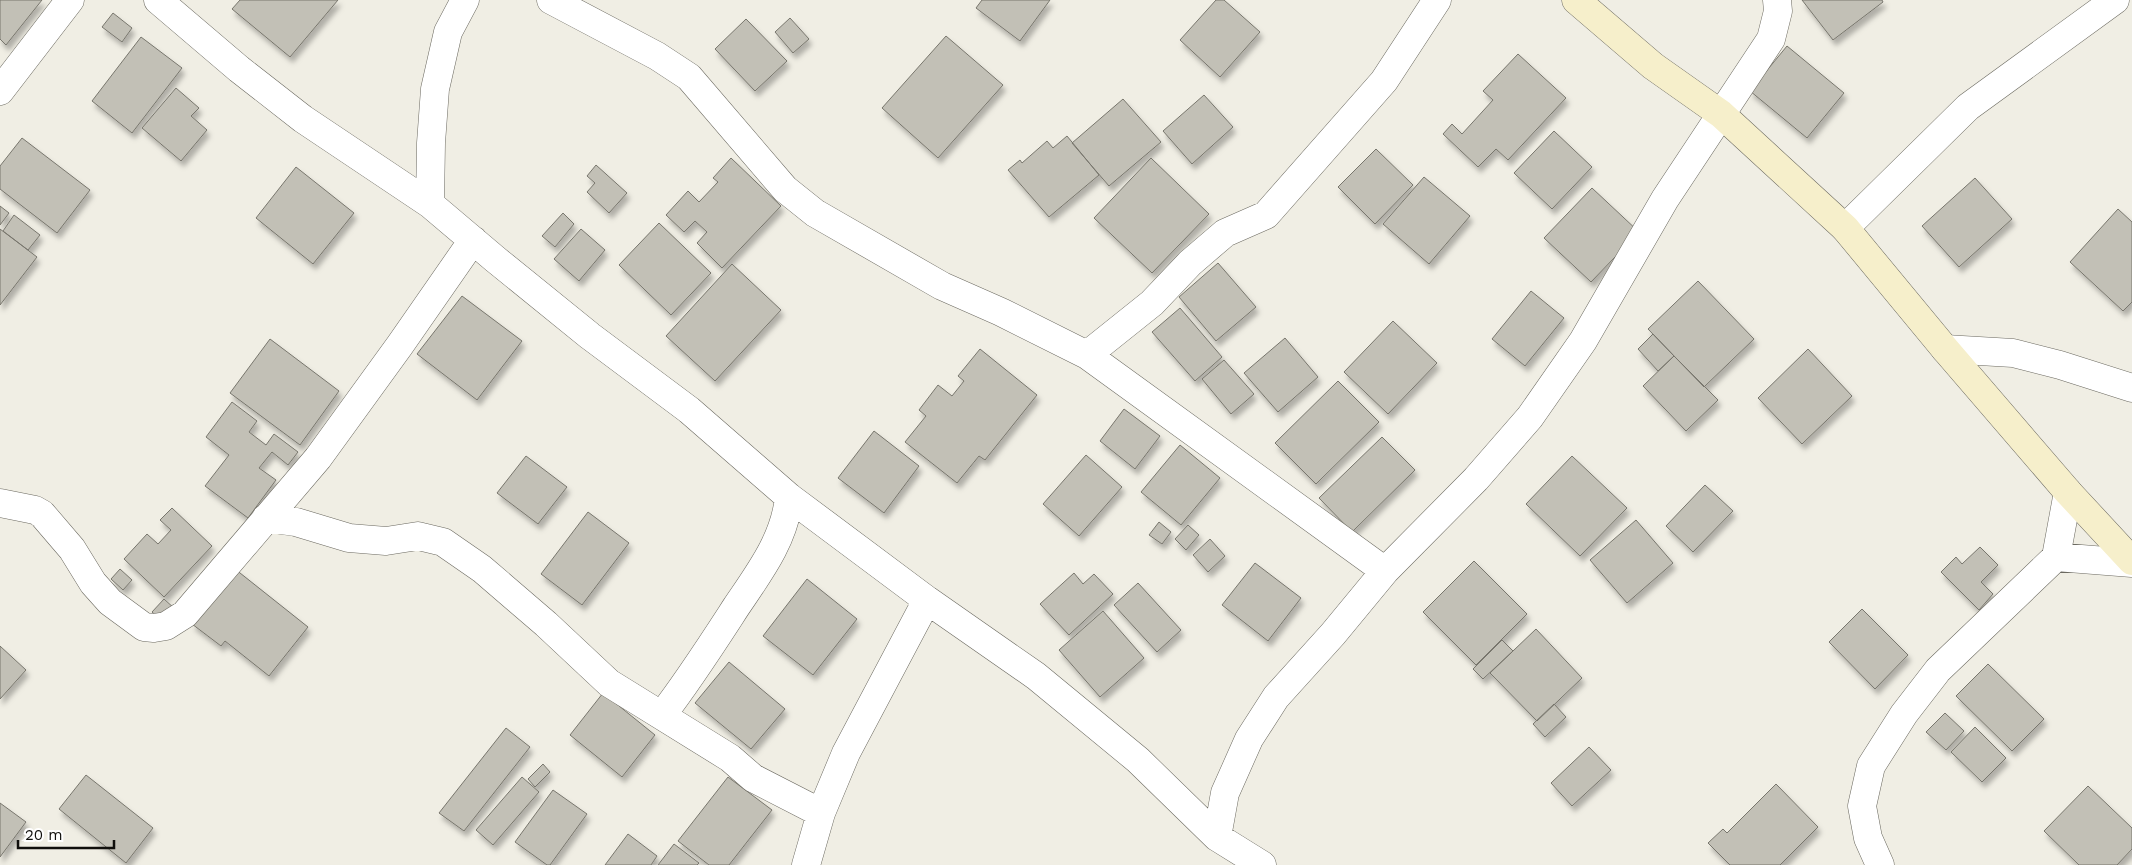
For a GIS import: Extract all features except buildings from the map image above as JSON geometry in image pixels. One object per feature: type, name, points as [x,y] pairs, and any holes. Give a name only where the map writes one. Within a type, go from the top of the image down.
[{"type":"street","points":[[0,92],[70,0]]},
{"type":"street","points":[[158,0],[238,69],[303,119],[430,204],[590,336],[689,410],[789,498],[927,600],[1036,676],[1138,760],[1217,837],[1262,865]]},
{"type":"street","points":[[430,204],[431,143],[435,89],[448,32],[465,0]]},
{"type":"street","points":[[551,0],[657,56],[689,77],[784,189],[815,213],[942,286],[1001,312],[1086,355],[1385,571]]},
{"type":"street","points":[[1086,355],[1152,303],[1190,263],[1225,233],[1266,215],[1384,81],[1436,0]]},
{"type":"street","points":[[1576,0],[1653,66],[1721,114],[1845,228],[1945,349],[2068,492],[2132,562]]},
{"type":"street","points":[[1217,837],[1224,793],[1249,739],[1276,697],[1333,634],[1385,571],[1476,479],[1530,416],[1583,341],[1661,208],[1771,39],[1778,11],[1777,0]]},
{"type":"street","points":[[1845,228],[1968,107],[2115,0]]},
{"type":"street","points":[[0,503],[35,510],[42,514],[72,549],[93,583],[110,602],[144,627],[166,626],[185,614],[318,458],[473,240]]},
{"type":"street","points":[[1945,349],[2013,353],[2060,365],[2132,388]]},
{"type":"street","points":[[1880,865],[1868,838],[1862,806],[1871,766],[1904,714],[1938,670],[2056,557],[2068,492]]},
{"type":"street","points":[[662,715],[690,678],[763,568],[788,514],[789,498]]},
{"type":"street","points":[[266,518],[296,522],[349,538],[386,540],[418,536],[443,542],[489,575],[546,624],[609,683],[730,758],[752,778],[821,813]]},
{"type":"street","points":[[2056,557],[2132,562]]},
{"type":"street","points":[[806,865],[821,813],[846,753],[927,600]]}]
